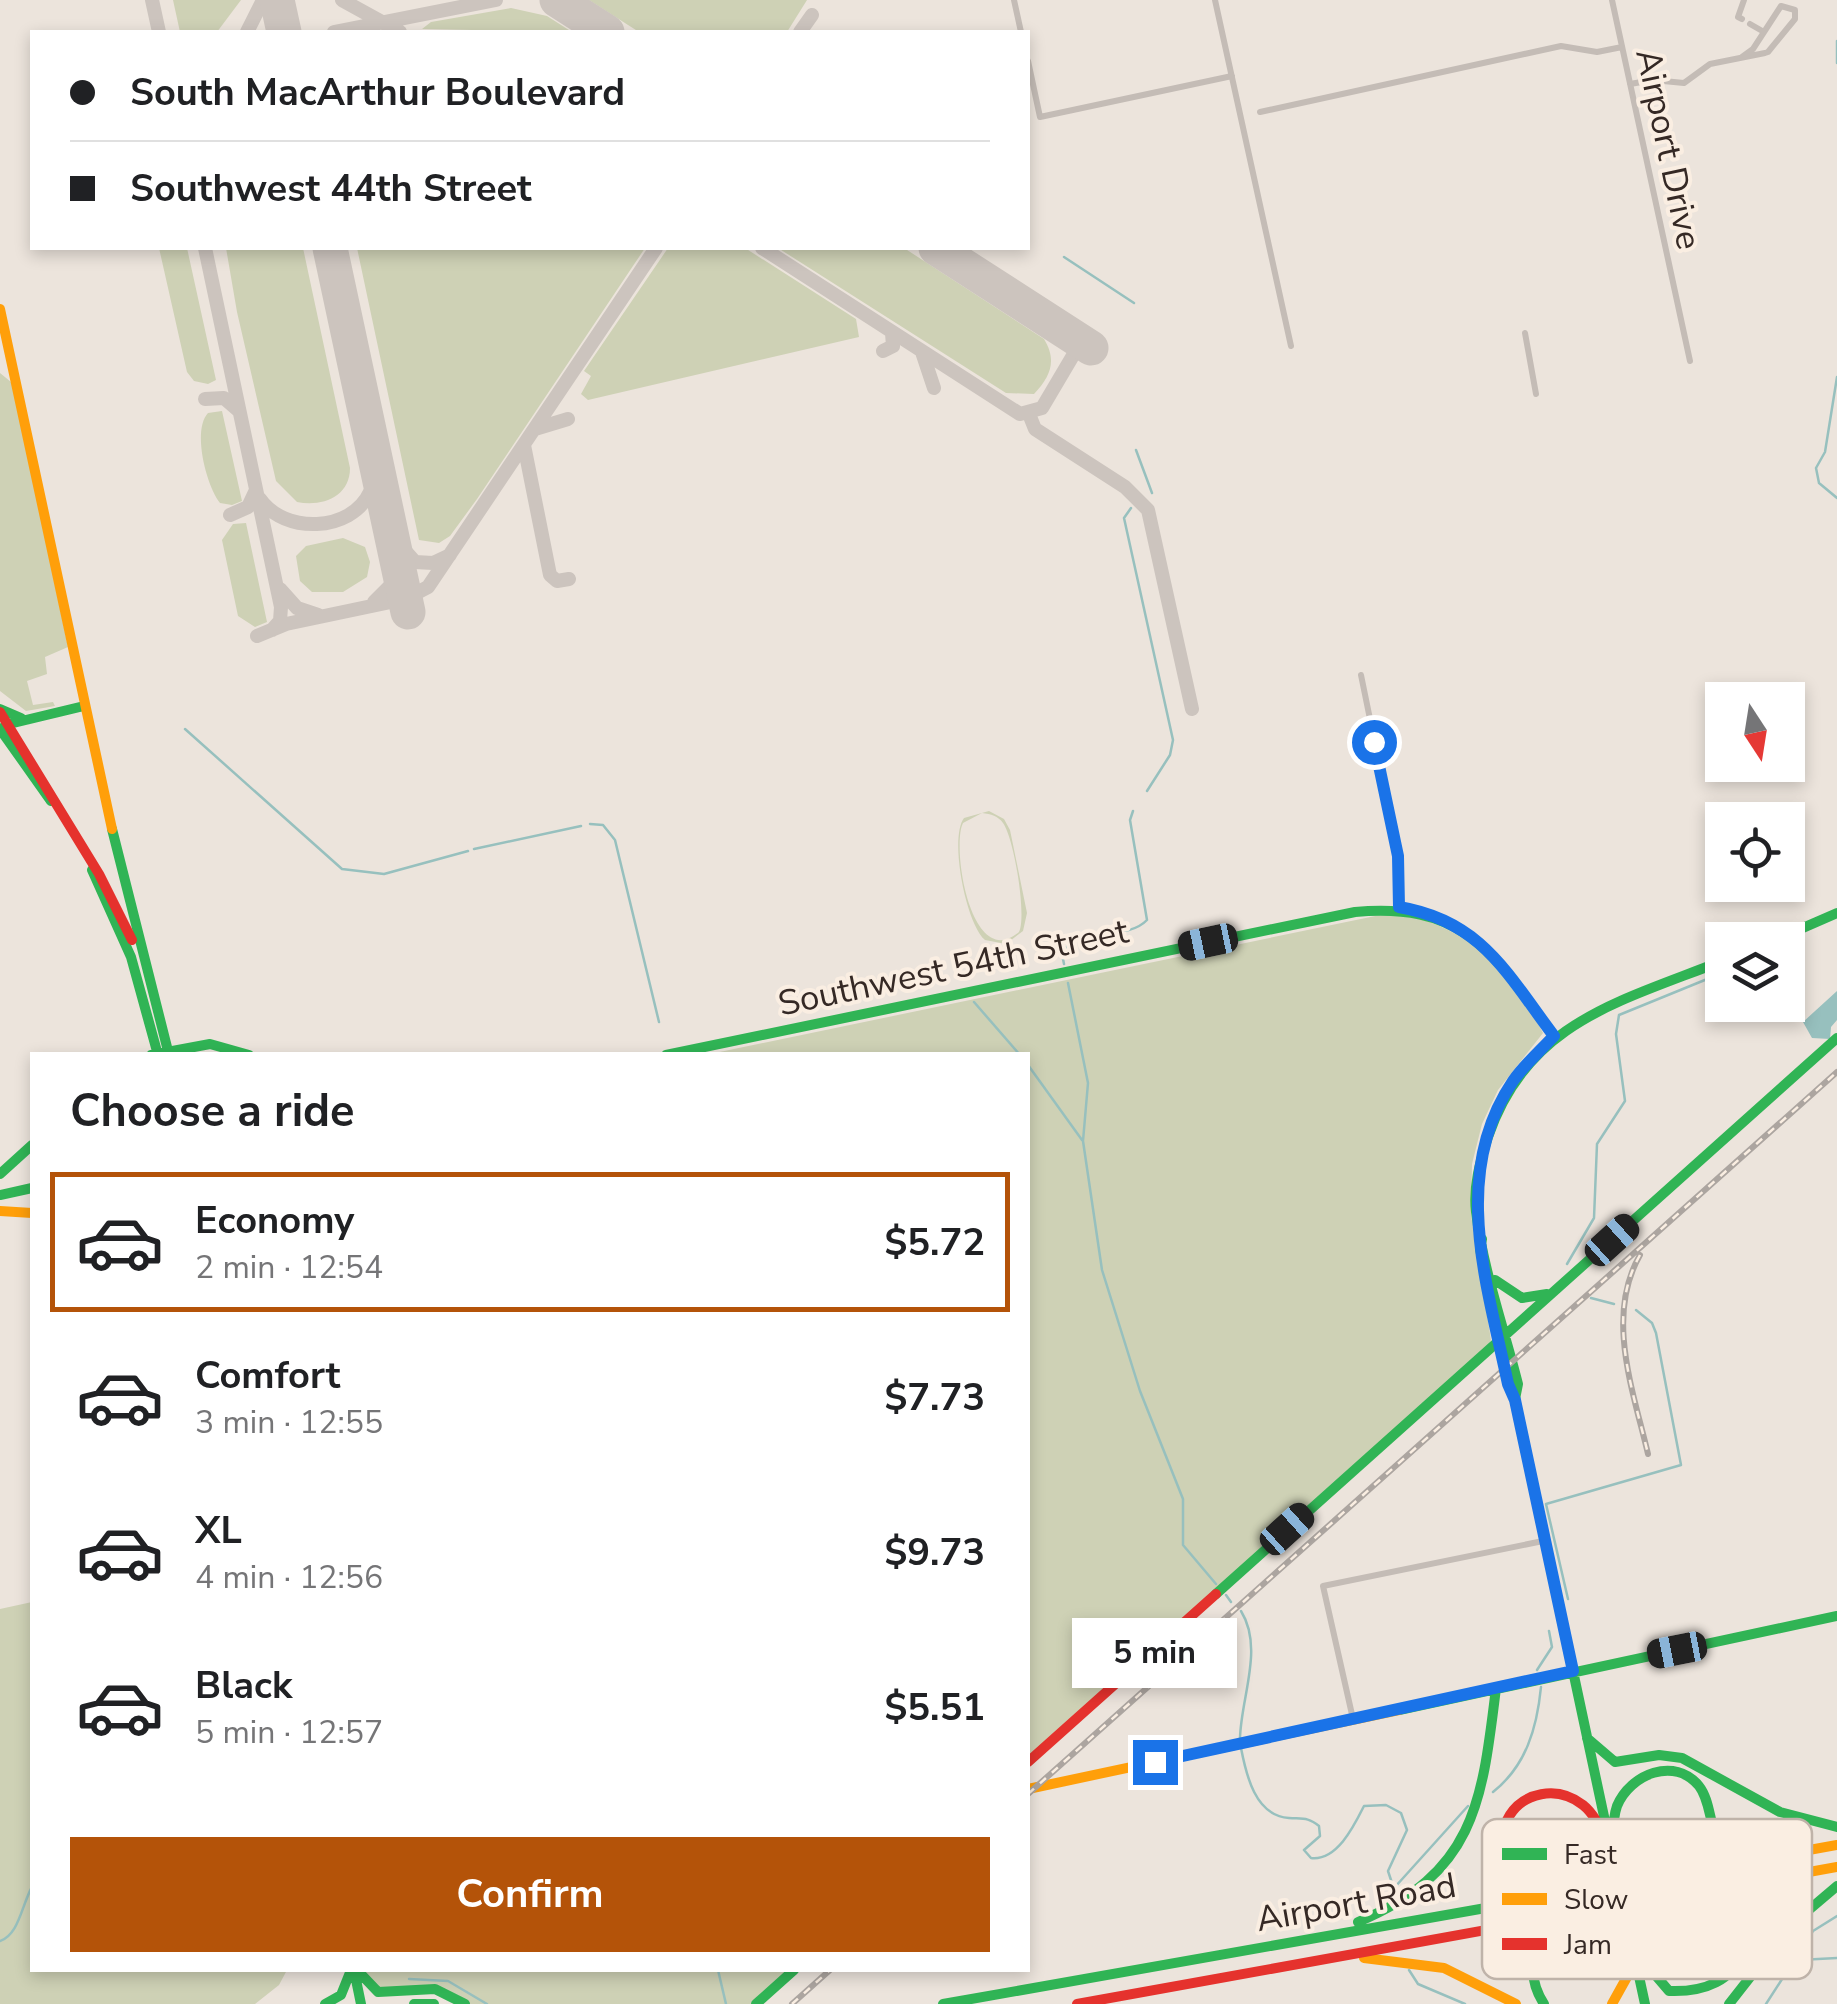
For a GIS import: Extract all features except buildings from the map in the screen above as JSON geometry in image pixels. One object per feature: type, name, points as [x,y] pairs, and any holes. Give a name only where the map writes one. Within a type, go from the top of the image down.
[{"type":"main road","points":[[0,309],[161,1052]]},
{"type":"main road","points":[[2,724],[84,706]]},
{"type":"main road","points":[[2,724],[25,719]]},
{"type":"main road","points":[[19,743],[25,719]]},
{"type":"main road","points":[[2,724],[110,893],[145,970]]},
{"type":"main road","points":[[2,724],[19,743],[50,801]]},
{"type":"main road","points":[[91,867],[131,957],[160,1052]]},
{"type":"main road","name":"Southwest 54th Street","points":[[680,1052],[1355,912],[1399,907],[1433,914],[1475,937],[1554,1036]]},
{"type":"main road","points":[[1805,926],[1837,912]]},
{"type":"main road","points":[[1605,1819],[1543,1541],[1494,1280],[1482,1238],[1476,1189],[1488,1130],[1514,1079],[1554,1036],[1614,1004],[1705,968]]},
{"type":"main road","points":[[1030,1760],[1837,1038]]},
{"type":"main road","points":[[171,1052],[210,1044],[238,1052]]},
{"type":"main road","points":[[0,1174],[30,1147]]},
{"type":"main road","points":[[0,1195],[30,1188]]},
{"type":"main road","points":[[0,1211],[30,1213]]},
{"type":"main road","points":[[1482,1238],[1480,1249],[1503,1337]]},
{"type":"main road","points":[[1494,1280],[1522,1298],[1536,1298],[1558,1288]]},
{"type":"main road","points":[[1030,1788],[1837,1616]]},
{"type":"main road","points":[[1328,1934],[1385,1912],[1413,1896],[1457,1851],[1482,1792],[1496,1688]]},
{"type":"main road","points":[[1587,1738],[1615,1762],[1659,1755],[1682,1758],[1780,1812],[1807,1819]]},
{"type":"main road","points":[[1615,1819],[1628,1788],[1656,1771],[1682,1773],[1708,1797],[1711,1819]]},
{"type":"main road","points":[[1508,1819],[1520,1802],[1546,1792],[1573,1798],[1595,1819]]},
{"type":"main road","points":[[1812,1820],[1837,1827]]},
{"type":"main road","name":"Airport Road","points":[[1812,1848],[1837,1844]]},
{"type":"main road","name":"Airport Road","points":[[1812,1871],[1837,1866]]},
{"type":"main road","points":[[1812,1907],[1837,1886]]},
{"type":"main road","name":"Airport Road","points":[[943,2004],[1482,1907]]},
{"type":"main road","name":"Airport Road","points":[[1078,2004],[1482,1931]]},
{"type":"main road","points":[[1327,1959],[1433,1962],[1474,1977],[1516,2004]]},
{"type":"main road","points":[[324,2004],[341,1995],[353,1972]]},
{"type":"main road","points":[[354,1972],[362,2004]]},
{"type":"main road","points":[[356,1972],[378,1992],[428,1988],[465,2004]]},
{"type":"main road","points":[[756,2004],[792,1972]]},
{"type":"main road","points":[[1531,1979],[1544,2004]]},
{"type":"main road","points":[[1612,2004],[1626,1979]]},
{"type":"main road","points":[[1639,1979],[1645,2004]]},
{"type":"main road","points":[[1655,1979],[1680,1996],[1707,1996],[1730,1979]]},
{"type":"main road","points":[[1729,2004],[1748,1979]]},
{"type":"main road","points":[[414,2004],[434,2004]]},
{"type":"street","points":[[1014,0],[1022,30]]},
{"type":"street","points":[[1216,0],[1291,346]]},
{"type":"street","name":"Airport Drive","points":[[1612,0],[1690,361]]},
{"type":"street","points":[[1744,0],[1744,20],[1764,32]]},
{"type":"street","points":[[1630,84],[1653,80],[1684,83],[1710,64],[1742,58],[1768,52],[1795,19],[1795,10],[1785,5],[1742,58]]},
{"type":"street","points":[[1775,15],[1785,22],[1784,28]]},
{"type":"street","points":[[1260,112],[1561,46],[1597,52],[1622,48]]},
{"type":"street","points":[[1030,70],[1040,117],[1232,76]]},
{"type":"street","points":[[1525,333],[1536,394]]},
{"type":"street","points":[[1361,675],[1398,856],[1399,907]]},
{"type":"street","points":[[1353,1718],[1324,1586],[1543,1541]]},
{"type":"green space","points":[[173,0],[241,0],[218,30],[180,30]]},
{"type":"green space","points":[[589,0],[807,0],[788,30],[636,30]]},
{"type":"green space","points":[[511,8],[547,16],[569,30],[422,29],[431,22]]},
{"type":"green space","points":[[159,250],[187,250],[216,380],[208,384],[194,381],[187,372]]},
{"type":"green space","points":[[226,250],[303,250],[350,468],[345,486],[333,498],[316,503],[297,502],[276,481]]},
{"type":"green space","points":[[357,250],[644,250],[450,536],[439,543],[419,540]]},
{"type":"green space","points":[[667,250],[748,250],[856,319],[859,337],[588,400],[581,394],[591,376],[584,371]]},
{"type":"green space","points":[[781,250],[907,250],[1044,339],[1051,361],[1045,381],[1034,394],[1006,393]]},
{"type":"green space","points":[[0,373],[11,382],[16,399],[68,647],[45,657],[47,674],[27,681],[33,705],[53,702],[55,706],[26,711],[0,691]]},
{"type":"green space","points":[[222,411],[242,501],[232,505],[220,503],[215,495],[201,444],[203,421],[208,413]]},
{"type":"green space","points":[[246,523],[267,622],[255,627],[238,616],[222,540],[233,524]]},
{"type":"green space","points":[[343,538],[365,547],[370,562],[367,577],[343,592],[312,592],[300,581],[296,556],[306,546]]},
{"type":"green space","points":[[989,811],[1004,819],[1010,830],[1027,913],[1023,931],[1006,944],[985,940],[966,900],[959,861],[958,843],[964,818]],"holes":[[[982,813],[1003,823],[1018,877],[1019,932],[1002,940],[988,936],[977,922],[963,879],[963,823]]]},
{"type":"green space","points":[[1385,914],[1436,925],[1480,951],[1515,988],[1543,1033],[1498,1090],[1482,1124],[1472,1164],[1471,1215],[1491,1340],[1485,1351],[1030,1756],[1030,1052],[719,1052]]},
{"type":"green space","points":[[30,1602],[30,1972],[286,1972],[279,1985],[255,2004],[0,2004],[0,1609]]},
{"type":"green space","points":[[365,1972],[788,1972],[752,2004],[470,2004],[458,1995],[383,1991]]},
{"type":"water","points":[[1837,991],[1837,1020],[1831,1027],[1830,1039],[1812,1038],[1805,1020]]},
{"type":"waterway","points":[[1837,41],[1837,63]]},
{"type":"waterway","points":[[1064,257],[1134,303]]},
{"type":"waterway","points":[[1837,377],[1825,452],[1816,468],[1819,483],[1837,498]]},
{"type":"waterway","points":[[1136,450],[1152,493]]},
{"type":"waterway","points":[[1131,508],[1124,518],[1173,740],[1170,755],[1147,791]]},
{"type":"waterway","points":[[185,729],[342,869],[384,874],[468,851]]},
{"type":"waterway","points":[[1062,952],[1080,939],[1138,927],[1147,920],[1130,820],[1133,811]]},
{"type":"waterway","points":[[590,824],[603,825],[615,840],[659,1022]]},
{"type":"waterway","points":[[474,849],[581,826]]},
{"type":"waterway","points":[[1063,959],[1064,964]]},
{"type":"waterway","points":[[1567,1264],[1594,1218],[1597,1144],[1625,1101],[1616,1034],[1619,1015],[1705,980]]},
{"type":"waterway","points":[[1068,983],[1088,1083],[1083,1141],[1102,1270],[1140,1391],[1183,1499],[1183,1545],[1216,1584]]},
{"type":"waterway","points":[[974,1002],[1017,1052]]},
{"type":"waterway","points":[[1030,1068],[1082,1140]]},
{"type":"waterway","points":[[1591,1298],[1614,1304]]},
{"type":"waterway","points":[[1568,1599],[1546,1504],[1681,1465],[1656,1333],[1652,1323],[1636,1310]]},
{"type":"waterway","points":[[1226,1595],[1231,1602]]},
{"type":"waterway","points":[[1240,1738],[1251,1657],[1248,1625],[1241,1611]]},
{"type":"waterway","points":[[1537,1670],[1552,1647],[1549,1631]]},
{"type":"waterway","points":[[1493,1792],[1514,1770],[1528,1745],[1541,1687]]},
{"type":"waterway","points":[[1241,1748],[1260,1802],[1277,1815],[1308,1820],[1319,1826],[1320,1836],[1304,1850],[1311,1858],[1337,1848],[1364,1806],[1386,1805],[1401,1813],[1407,1830],[1388,1871],[1395,1892]]},
{"type":"waterway","points":[[1395,1887],[1468,1806]]},
{"type":"waterway","points":[[0,1941],[16,1926],[30,1892]]},
{"type":"waterway","points":[[1812,1933],[1837,1916]]},
{"type":"waterway","points":[[1812,1959],[1837,1958]]},
{"type":"waterway","points":[[1409,1970],[1418,1984],[1465,2004]]},
{"type":"waterway","points":[[718,1972],[726,2004]]},
{"type":"waterway","points":[[409,1979],[448,1981],[487,2004]]},
{"type":"waterway","points":[[1766,2004],[1782,1979]]},
{"type":"taxiway","points":[[152,0],[159,30]]},
{"type":"taxiway","points":[[248,30],[263,0]]},
{"type":"taxiway","points":[[342,0],[396,30]]},
{"type":"taxiway","points":[[344,30],[496,0]]},
{"type":"taxiway","points":[[801,30],[812,15]]},
{"type":"taxiway","points":[[205,250],[281,607],[280,621],[272,630]]},
{"type":"taxiway","points":[[257,636],[286,624],[405,599],[428,587],[655,250]]},
{"type":"taxiway","points":[[765,250],[1020,414],[1042,408],[1081,342]]},
{"type":"taxiway","points":[[883,351],[893,346],[892,333]]},
{"type":"taxiway","points":[[922,352],[934,388]]},
{"type":"taxiway","points":[[205,399],[224,398],[239,411]]},
{"type":"taxiway","points":[[1029,414],[1035,429],[1125,487],[1148,510],[1192,709]]},
{"type":"taxiway","points":[[535,429],[568,419]]},
{"type":"taxiway","points":[[260,499],[271,510],[300,523],[317,524],[348,515],[361,506],[370,492],[375,469],[372,445]]},
{"type":"taxiway","points":[[524,445],[550,575],[557,581],[569,579]]},
{"type":"taxiway","points":[[230,515],[248,507],[256,490]]},
{"type":"taxiway","points":[[391,535],[415,562],[433,563],[450,555]]},
{"type":"taxiway","points":[[374,602],[393,583],[396,556]]},
{"type":"taxiway","points":[[280,589],[297,608],[318,615]]},
{"type":"runway","points":[[277,0],[284,30]]},
{"type":"runway","points":[[557,0],[604,30]]},
{"type":"runway","points":[[330,250],[408,612]]},
{"type":"runway","points":[[939,250],[1091,348]]},
{"type":"railway","points":[[1030,1792],[1837,1072]]},
{"type":"railway","points":[[1640,1255],[1624,1303],[1623,1328],[1630,1379],[1648,1454]]},
{"type":"railway","points":[[792,2004],[828,1972]]},
{"type":"traffic: fast","points":[[5,725],[84,706]]},
{"type":"traffic: fast","points":[[0,709],[21,718]]},
{"type":"traffic: fast","points":[[0,729],[51,801]]},
{"type":"traffic: fast","points":[[112,829],[168,1052]]},
{"type":"traffic: fast","points":[[92,870],[131,957],[157,1052]]},
{"type":"traffic: fast","points":[[680,1052],[1355,912],[1393,911],[1451,925],[1474,940],[1494,958],[1554,1036]]},
{"type":"traffic: fast","points":[[1805,927],[1837,913]]},
{"type":"traffic: fast","points":[[1515,1399],[1518,1384],[1484,1255],[1475,1203],[1482,1155],[1505,1098],[1527,1067],[1581,1021],[1705,968]]},
{"type":"traffic: fast","points":[[1216,1594],[1837,1038]]},
{"type":"traffic: fast","points":[[167,1052],[210,1044],[238,1052]]},
{"type":"traffic: fast","points":[[0,1174],[30,1147]]},
{"type":"traffic: fast","points":[[0,1195],[30,1188]]},
{"type":"traffic: fast","points":[[1482,1239],[1480,1249],[1508,1384],[1515,1399],[1605,1819]]},
{"type":"traffic: fast","points":[[1495,1280],[1522,1298],[1547,1294]]},
{"type":"traffic: fast","points":[[1399,1710],[1837,1616]]},
{"type":"traffic: fast","points":[[1358,1922],[1397,1903],[1427,1881],[1466,1830],[1485,1766],[1496,1688]]},
{"type":"traffic: fast","points":[[1587,1738],[1615,1762],[1659,1755],[1682,1758],[1780,1812],[1807,1819]]},
{"type":"traffic: fast","points":[[1614,1819],[1617,1806],[1632,1785],[1666,1771],[1678,1772],[1699,1786],[1711,1819]]},
{"type":"traffic: fast","points":[[1812,1820],[1837,1827]]},
{"type":"traffic: fast","points":[[1812,1907],[1837,1886]]},
{"type":"traffic: fast","points":[[943,2004],[1482,1909]]},
{"type":"traffic: fast","points":[[325,2004],[341,1995],[350,1972]]},
{"type":"traffic: fast","points":[[354,1972],[361,2004]]},
{"type":"traffic: fast","points":[[359,1972],[378,1992],[435,1989],[465,2004]]},
{"type":"traffic: fast","points":[[756,2004],[792,1972]]},
{"type":"traffic: fast","points":[[1534,1979],[1544,2004]]},
{"type":"traffic: fast","points":[[1640,1979],[1645,2004]]},
{"type":"traffic: fast","points":[[1659,1979],[1669,1991],[1695,1989],[1720,1979]]},
{"type":"traffic: fast","points":[[1729,2004],[1749,1979]]},
{"type":"traffic: fast","points":[[414,2004],[434,2004]]},
{"type":"traffic: slow","points":[[0,309],[112,829]]},
{"type":"traffic: slow","points":[[0,1211],[30,1213]]},
{"type":"traffic: slow","points":[[1030,1789],[1399,1710]]},
{"type":"traffic: slow","points":[[1812,1849],[1837,1845]]},
{"type":"traffic: slow","points":[[1812,1871],[1837,1867]]},
{"type":"traffic: slow","points":[[1364,1958],[1444,1968],[1516,2004]]},
{"type":"traffic: slow","points":[[1612,2004],[1626,1979]]},
{"type":"traffic: jam","points":[[0,712],[99,874],[132,940]]},
{"type":"traffic: jam","points":[[1030,1760],[1216,1594]]},
{"type":"traffic: jam","points":[[1509,1819],[1523,1802],[1541,1794],[1562,1795],[1583,1805],[1595,1819]]},
{"type":"traffic: jam","points":[[1077,2004],[1482,1931]]},
{"type":"route","points":[[1155,1762],[1573,1671],[1515,1400],[1508,1384],[1476,1211],[1478,1168],[1499,1105],[1514,1079],[1554,1036],[1488,948],[1475,937],[1433,914],[1399,907],[1398,856],[1374,742]]}]
